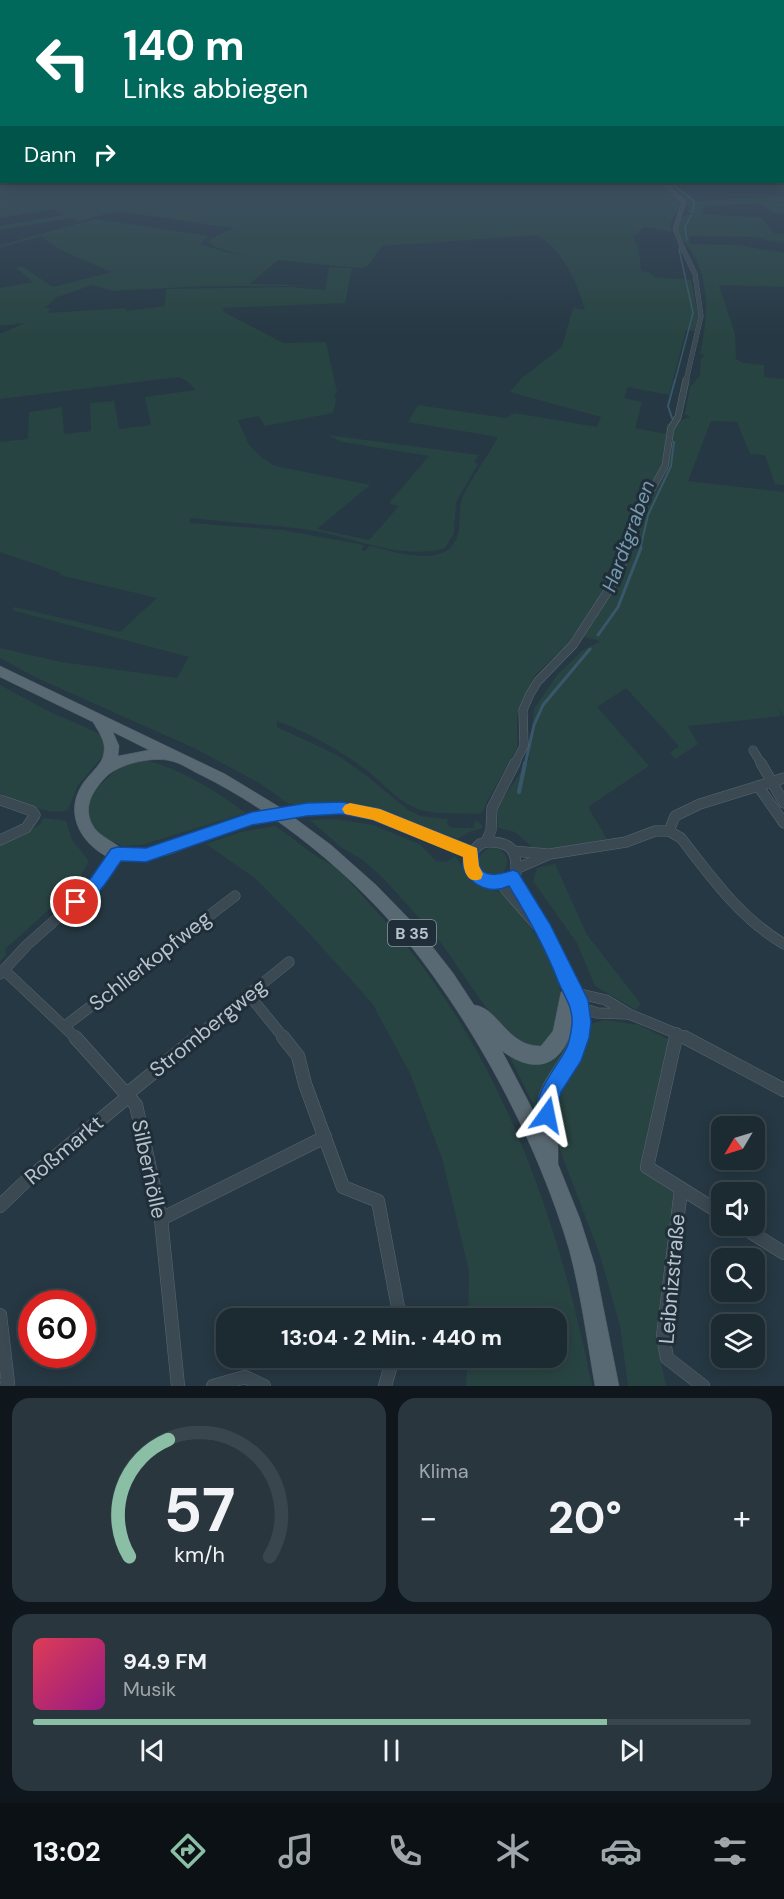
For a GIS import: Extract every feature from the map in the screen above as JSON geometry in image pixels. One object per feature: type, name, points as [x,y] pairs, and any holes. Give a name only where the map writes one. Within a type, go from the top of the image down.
[{"type":"main road","name":"B 35","points":[[0,671],[253,796],[287,819],[347,867],[410,931],[467,1006],[514,1090],[549,1168],[565,1206],[584,1265],[607,1386]]},
{"type":"main road","points":[[98,720],[110,737],[112,753],[87,789],[80,809],[82,822],[88,835],[103,848],[117,854]]},
{"type":"main road","points":[[103,769],[123,759],[142,755],[174,756]]},
{"type":"main road","name":"B 35","points":[[467,1006],[519,1051],[539,1055],[548,1052],[561,1040],[573,995]]},
{"type":"main road","points":[[549,1168],[548,1099],[557,1079],[574,1054],[579,1038],[573,995]]},
{"type":"street","points":[[486,842],[491,830],[492,808],[524,746],[523,710],[530,694],[538,681],[573,645],[619,574],[638,514],[665,466],[671,428],[678,417],[701,316],[694,274],[674,227],[684,209]]},
{"type":"street","points":[[753,750],[784,803]]},
{"type":"street","points":[[669,831],[675,816],[700,804],[784,778]]},
{"type":"street","points":[[758,786],[784,823]]},
{"type":"street","points":[[0,800],[32,811],[35,815],[34,821],[25,829],[0,840]]},
{"type":"street","points":[[2,972],[43,929],[97,883],[117,854],[146,855],[166,850],[252,818],[307,810],[342,808],[375,813],[471,853]]},
{"type":"street","points":[[491,830],[495,838],[513,851],[550,854],[626,842],[655,831],[669,831],[681,838],[738,910],[784,944]]},
{"type":"street","points":[[501,843],[486,842],[475,848],[471,853],[471,868],[482,880],[500,883],[546,934]]},
{"type":"street","points":[[513,851],[515,872],[560,960],[573,995],[597,1013],[628,1014]]},
{"type":"street","points":[[500,883],[515,872],[550,854]]},
{"type":"street","name":"Schlierkopfweg","points":[[65,1026],[235,896]]},
{"type":"street","name":"Strombergweg","points":[[128,1095],[289,962]]},
{"type":"street","name":"Silberhölle","points":[[2,972],[65,1026],[136,1105],[161,1219],[177,1386]]},
{"type":"street","points":[[249,995],[298,1056],[305,1084],[343,1186],[378,1201],[397,1308]]},
{"type":"street","points":[[573,995],[606,1000],[628,1014],[677,1034],[784,1090]]},
{"type":"street","points":[[677,1034],[647,1167],[711,1208]]},
{"type":"street","name":"Roßmarkt","points":[[0,1206],[26,1181],[128,1095]]},
{"type":"street","points":[[161,1219],[324,1137]]},
{"type":"street","name":"Leibnizstraße","points":[[681,1190],[663,1336],[667,1359],[703,1386]]},
{"type":"street","points":[[757,1236],[784,1253]]},
{"type":"street","points":[[0,1315],[8,1383],[6,1386]]},
{"type":"street","points":[[385,1386],[390,1368]]},
{"type":"street","points":[[213,1386],[244,1377],[264,1386]]},
{"type":"green space","points":[[0,209],[679,209],[673,217],[671,232],[644,227],[633,237],[639,250],[641,271],[649,272],[654,277],[691,280],[698,315],[695,331],[686,330],[669,395],[628,387],[624,398],[642,402],[635,428],[665,434],[667,424],[690,417],[685,414],[690,387],[700,376],[701,359],[705,355],[700,354],[706,314],[702,274],[697,261],[679,237],[675,227],[683,216],[693,214],[688,213],[688,209],[703,209],[702,214],[762,218],[773,233],[784,234],[784,243],[751,237],[690,236],[689,240],[691,244],[736,245],[784,253],[784,287],[719,285],[735,334],[736,359],[743,363],[764,365],[764,377],[784,379],[784,485],[775,484],[765,455],[750,454],[737,422],[711,421],[688,481],[784,492],[784,717],[775,703],[782,716],[688,726],[698,744],[675,759],[670,753],[679,746],[626,688],[597,707],[649,766],[588,807],[607,839],[545,851],[533,848],[515,832],[498,828],[498,806],[529,760],[534,709],[558,674],[582,651],[600,641],[577,635],[535,675],[517,715],[517,748],[483,812],[477,814],[432,812],[411,806],[338,750],[277,721],[277,727],[337,755],[408,810],[421,816],[448,819],[447,824],[452,828],[474,828],[475,820],[482,825],[483,828],[471,831],[458,839],[373,808],[352,805],[289,804],[261,784],[196,749],[37,678],[0,658],[0,648],[61,662],[177,678],[189,657],[12,610],[15,607],[120,632],[157,598],[59,575],[61,573],[0,552],[0,442],[28,439],[29,412],[62,407],[64,434],[91,431],[90,403],[114,401],[119,429],[151,425],[145,397],[196,390],[179,377],[0,399],[0,334],[25,323],[0,326],[0,288],[33,282],[16,268],[22,266],[53,287],[112,272],[67,252],[41,236],[0,248],[1,245],[96,219],[208,236],[200,244],[225,252],[252,256],[218,248],[208,242],[234,228],[116,211],[78,222],[71,218],[0,230],[0,226],[62,215],[53,209],[0,218]],"holes":[[[538,235],[555,250],[568,268],[585,310],[573,308],[562,347],[522,378],[510,392],[601,417],[597,427],[514,413],[506,418],[418,405],[408,422],[498,437],[463,496],[457,537],[451,547],[442,553],[418,556],[370,546],[365,551],[361,550],[364,545],[283,530],[189,523],[191,518],[295,528],[413,552],[445,548],[454,533],[456,502],[478,464],[474,462],[479,455],[328,435],[342,442],[429,456],[389,503],[399,506],[369,540],[317,529],[370,485],[275,466],[249,445],[238,420],[259,416],[265,426],[333,413],[336,400],[334,396],[337,392],[326,342],[283,343],[224,312],[222,308],[345,303],[352,268],[329,267],[325,290],[291,287],[166,289],[165,306],[126,311],[126,308],[48,313],[50,308],[45,308],[55,298],[92,285],[113,291],[206,286],[321,286],[250,284],[278,260],[361,268],[368,266],[382,246]]]},
{"type":"green space","points":[[769,209],[784,209],[784,214]]},
{"type":"green space","points":[[0,685],[104,738],[105,753],[78,785],[68,810],[61,812],[43,810],[0,793]]},
{"type":"green space","points":[[140,759],[182,774],[209,788],[246,813],[141,845],[123,846],[104,837],[93,826],[89,816],[88,806],[95,790],[122,764]]},
{"type":"green space","points":[[45,818],[66,821],[72,840],[89,861],[74,887],[5,949],[6,955],[0,961],[0,844],[23,836],[42,823],[41,820]]},
{"type":"green space","points":[[335,819],[373,825],[419,844],[436,861],[446,862],[455,856],[469,877],[480,886],[505,894],[543,945],[555,971],[561,993],[561,1021],[543,1046],[535,1048],[516,1041],[492,1016],[439,940],[382,877],[363,860],[342,848],[310,820]]},
{"type":"green space","points":[[275,826],[333,866],[378,913],[420,964],[457,1018],[489,1075],[517,1134],[541,1196],[561,1258],[592,1386],[466,1386],[467,1368],[567,1368],[567,1308],[468,1308],[469,1271],[442,1158],[410,1073],[372,1003],[309,933],[256,879],[206,844],[241,832]]},
{"type":"green space","points":[[493,848],[503,852],[507,862],[503,872],[493,876],[483,872],[479,862],[483,852]]},
{"type":"green space","points":[[555,864],[587,935],[641,1004],[636,1010],[595,986],[577,943],[533,881],[537,868]]},
{"type":"green space","points":[[605,1020],[639,1025],[669,1040],[645,1170],[683,1197],[660,1357],[666,1386],[628,1386],[620,1326],[600,1255],[552,1129],[556,1089],[591,1024]]},
{"type":"green space","points":[[576,1027],[538,1114],[507,1051],[526,1060]]},
{"type":"waterway","name":"Hardtgraben","points":[[687,240],[685,227],[691,215]]},
{"type":"waterway","name":"Hardtgraben","points":[[675,381],[693,313],[679,249]]},
{"type":"waterway","name":"Hardtgraben","points":[[672,418],[668,406],[675,380]]},
{"type":"waterway","name":"Hardtgraben","points":[[640,550],[648,515],[671,466],[674,442]]},
{"type":"waterway","name":"Hardtgraben","points":[[598,635],[618,607],[641,548]]},
{"type":"waterway","points":[[525,765],[534,725],[543,705],[590,649]]},
{"type":"waterway","points":[[519,792],[525,763]]},
{"type":"slow traffic","points":[[350,809],[375,813],[471,853],[469,860],[475,874]]},
{"type":"route","points":[[76,902],[97,883],[117,854],[146,855],[166,850],[252,818],[280,813],[342,808],[375,813],[459,847],[471,853],[469,860],[471,868],[482,880],[500,883],[513,877],[514,883],[553,945],[567,980],[579,1000],[581,1022],[579,1038],[574,1054],[552,1089],[548,1099],[547,1115]]}]
